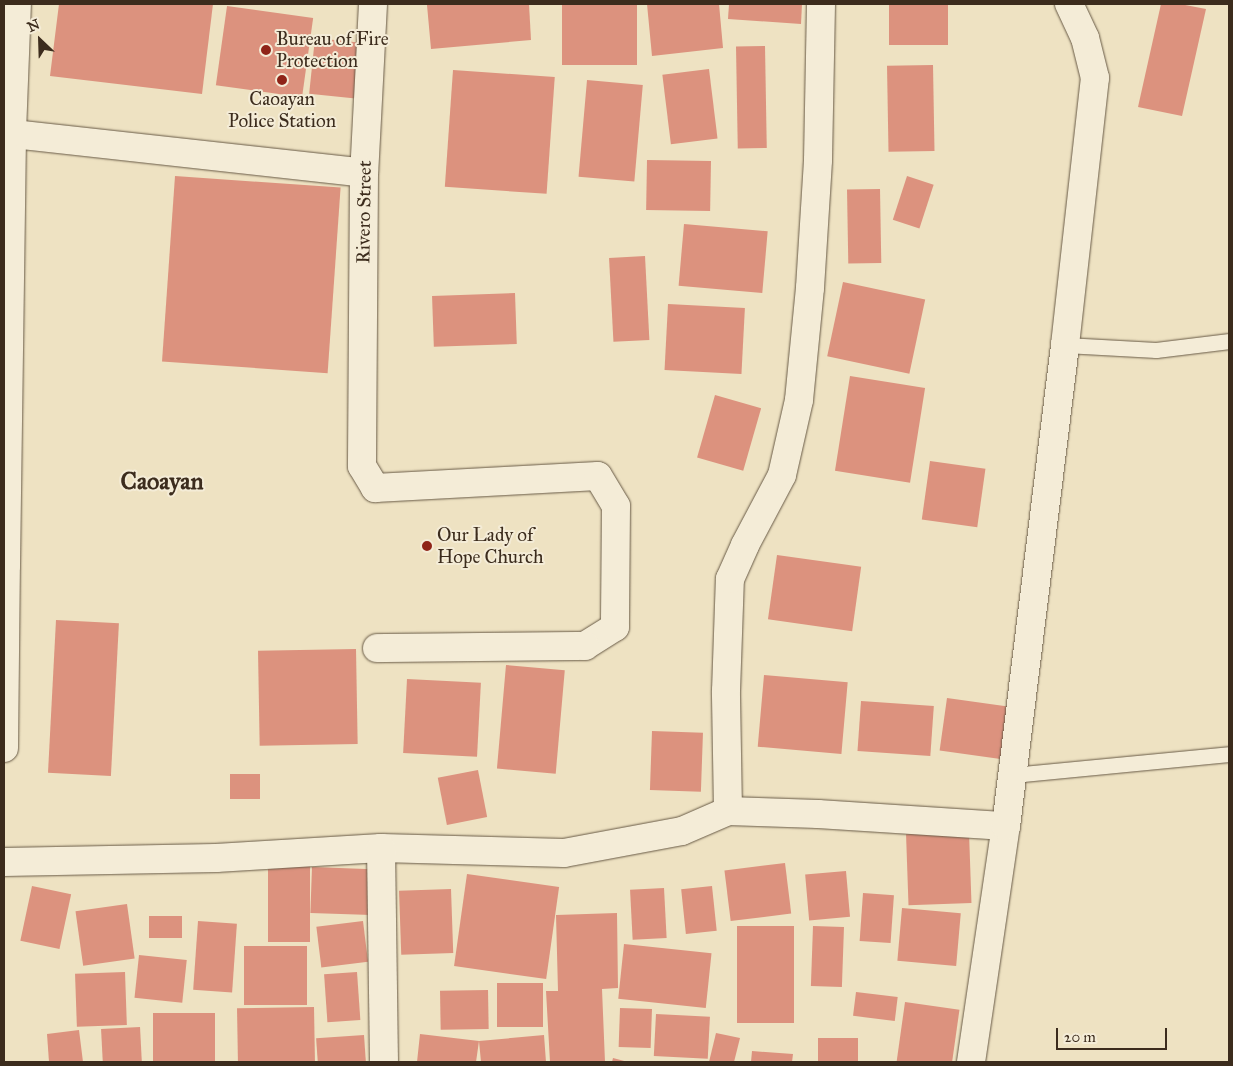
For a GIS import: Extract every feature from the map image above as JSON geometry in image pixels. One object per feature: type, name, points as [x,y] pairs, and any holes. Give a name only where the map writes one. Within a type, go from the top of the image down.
[{"type":"street","points":[[4,748],[8,133],[17,4]]},
{"type":"street","name":"Rivero Street","points":[[373,4],[364,173],[360,420],[362,466],[375,488],[598,476],[616,506],[615,627],[585,646],[377,648]]},
{"type":"street","points":[[728,811],[726,692],[730,579],[744,545],[782,475],[799,400],[810,288],[818,160],[821,4]]},
{"type":"street","points":[[971,1062],[1006,826],[1065,345],[1094,78],[1085,38],[1069,4]]},
{"type":"street","points":[[8,133],[364,173]]},
{"type":"street","points":[[4,862],[216,858],[381,848],[564,853],[682,832],[728,811],[818,814],[1006,826]]},
{"type":"street","points":[[381,848],[384,1062]]},
{"type":"lane","points":[[1065,345],[1156,350],[1229,341]]},
{"type":"lane","points":[[1012,775],[1229,754]]},
{"type":"building","points":[[59,4],[213,4],[202,94],[50,76]]},
{"type":"building","points":[[529,4],[531,40],[431,49],[427,5]]},
{"type":"building","points":[[562,4],[637,4],[637,65],[562,65]]},
{"type":"building","points":[[647,4],[719,4],[723,48],[652,56]]},
{"type":"building","points":[[729,4],[802,4],[801,24],[728,19]]},
{"type":"building","points":[[889,4],[948,4],[948,45],[889,45]]},
{"type":"building","points":[[1161,4],[1180,4],[1206,9],[1182,116],[1138,107]]},
{"type":"building","points":[[227,6],[313,18],[302,97],[216,85]]},
{"type":"building","points":[[315,38],[364,43],[358,99],[309,94]]},
{"type":"building","points":[[765,46],[767,148],[738,148],[736,47]]},
{"type":"building","points":[[933,65],[935,151],[889,152],[887,66]]},
{"type":"building","points":[[709,69],[718,138],[671,144],[662,75]]},
{"type":"building","points":[[453,70],[555,77],[547,194],[445,187]]},
{"type":"building","points":[[587,80],[643,85],[634,182],[579,177]]},
{"type":"building","points":[[647,160],[711,161],[710,211],[646,210]]},
{"type":"building","points":[[175,176],[341,188],[328,373],[162,362]]},
{"type":"building","points":[[907,176],[934,185],[919,228],[893,220]]},
{"type":"building","points":[[880,189],[881,263],[848,264],[847,190]]},
{"type":"building","points":[[684,224],[768,231],[762,293],[679,286]]},
{"type":"building","points":[[645,256],[649,340],[613,342],[609,258]]},
{"type":"building","points":[[843,282],[925,299],[909,374],[827,356]]},
{"type":"building","points":[[515,293],[517,344],[434,347],[432,296]]},
{"type":"building","points":[[668,304],[745,308],[741,374],[665,370]]},
{"type":"building","points":[[850,376],[925,388],[910,483],[835,471]]},
{"type":"building","points":[[715,395],[761,408],[743,471],[697,457]]},
{"type":"building","points":[[930,461],[985,469],[977,527],[922,519]]},
{"type":"building","points":[[777,555],[861,567],[852,631],[768,619]]},
{"type":"building","points":[[56,620],[119,623],[111,776],[48,773]]},
{"type":"building","points":[[356,649],[358,744],[260,746],[258,651]]},
{"type":"building","points":[[506,665],[565,670],[556,774],[497,769]]},
{"type":"building","points":[[764,675],[848,682],[841,754],[758,747]]},
{"type":"building","points":[[407,679],[481,683],[477,757],[403,753]]},
{"type":"building","points":[[947,698],[1011,707],[1004,760],[940,750]]},
{"type":"building","points":[[861,701],[934,706],[930,756],[858,751]]},
{"type":"building","points":[[652,731],[703,733],[701,792],[650,790]]},
{"type":"building","points":[[478,770],[487,817],[447,825],[438,778]]},
{"type":"building","points":[[230,774],[260,774],[260,799],[230,799]]},
{"type":"building","points":[[969,832],[971,903],[909,905],[906,834]]},
{"type":"building","points":[[268,862],[310,862],[310,942],[268,942]]},
{"type":"building","points":[[785,863],[791,914],[731,921],[724,870]]},
{"type":"building","points":[[312,867],[373,869],[371,915],[310,913]]},
{"type":"building","points":[[846,871],[850,917],[809,920],[805,875]]},
{"type":"building","points":[[467,874],[559,887],[546,979],[454,966]]},
{"type":"building","points":[[32,886],[71,894],[59,949],[20,941]]},
{"type":"building","points":[[712,886],[717,931],[686,934],[681,889]]},
{"type":"building","points":[[664,888],[667,938],[633,940],[630,890]]},
{"type":"building","points":[[451,889],[453,953],[401,955],[399,891]]},
{"type":"building","points":[[863,893],[894,895],[891,943],[860,941]]},
{"type":"building","points":[[127,904],[135,958],[83,966],[76,911]]},
{"type":"building","points":[[902,908],[961,913],[956,966],[897,961]]},
{"type":"building","points":[[617,913],[618,988],[602,989],[605,1062],[550,1062],[546,991],[558,991],[556,915]]},
{"type":"building","points":[[149,916],[182,916],[182,938],[149,938]]},
{"type":"building","points":[[198,921],[237,924],[232,993],[193,990]]},
{"type":"building","points":[[363,921],[368,962],[321,967],[316,927]]},
{"type":"building","points":[[737,926],[794,926],[794,1023],[737,1023]]},
{"type":"building","points":[[813,926],[844,927],[842,987],[811,986]]},
{"type":"building","points":[[624,944],[712,953],[706,1008],[618,999]]},
{"type":"building","points":[[244,946],[307,946],[307,1005],[244,1005]]},
{"type":"building","points":[[139,955],[187,960],[182,1003],[135,998]]},
{"type":"building","points":[[125,972],[127,1025],[77,1027],[75,974]]},
{"type":"building","points":[[357,972],[360,1020],[327,1022],[324,974]]},
{"type":"building","points":[[497,983],[543,983],[543,1027],[497,1027]]},
{"type":"building","points":[[488,990],[489,1029],[441,1030],[440,991]]},
{"type":"building","points":[[856,992],[898,997],[895,1021],[853,1016]]},
{"type":"building","points":[[905,1002],[959,1010],[952,1062],[897,1062]]},
{"type":"building","points":[[314,1007],[315,1062],[238,1062],[237,1008]]},
{"type":"building","points":[[620,1008],[652,1009],[651,1048],[619,1047]]},
{"type":"building","points":[[153,1013],[215,1013],[215,1062],[153,1062]]},
{"type":"building","points":[[656,1014],[710,1017],[708,1059],[654,1056]]},
{"type":"building","points":[[140,1027],[142,1062],[103,1062],[101,1029]]},
{"type":"building","points":[[79,1030],[83,1062],[49,1062],[47,1034]]},
{"type":"building","points":[[716,1033],[740,1038],[734,1062],[709,1062]]},
{"type":"building","points":[[420,1034],[479,1041],[476,1062],[417,1062]]},
{"type":"building","points":[[364,1035],[366,1062],[318,1062],[316,1038]]},
{"type":"building","points":[[544,1035],[546,1062],[481,1062],[479,1041]]},
{"type":"building","points":[[818,1038],[858,1038],[858,1062],[818,1062]]},
{"type":"building","points":[[752,1051],[793,1054],[792,1062],[751,1062]]},
{"type":"building","points":[[613,1058],[628,1062],[612,1062]]},
{"type":"place","name":"Bureau of Fire Protection","points":[[266,50]]},
{"type":"place","name":"Caoayan Police Station","points":[[282,80]]},
{"type":"place","name":"Our Lady of Hope Church","points":[[427,546]]},
{"type":"district","name":"Caoayan","points":[[162,482]]}]
